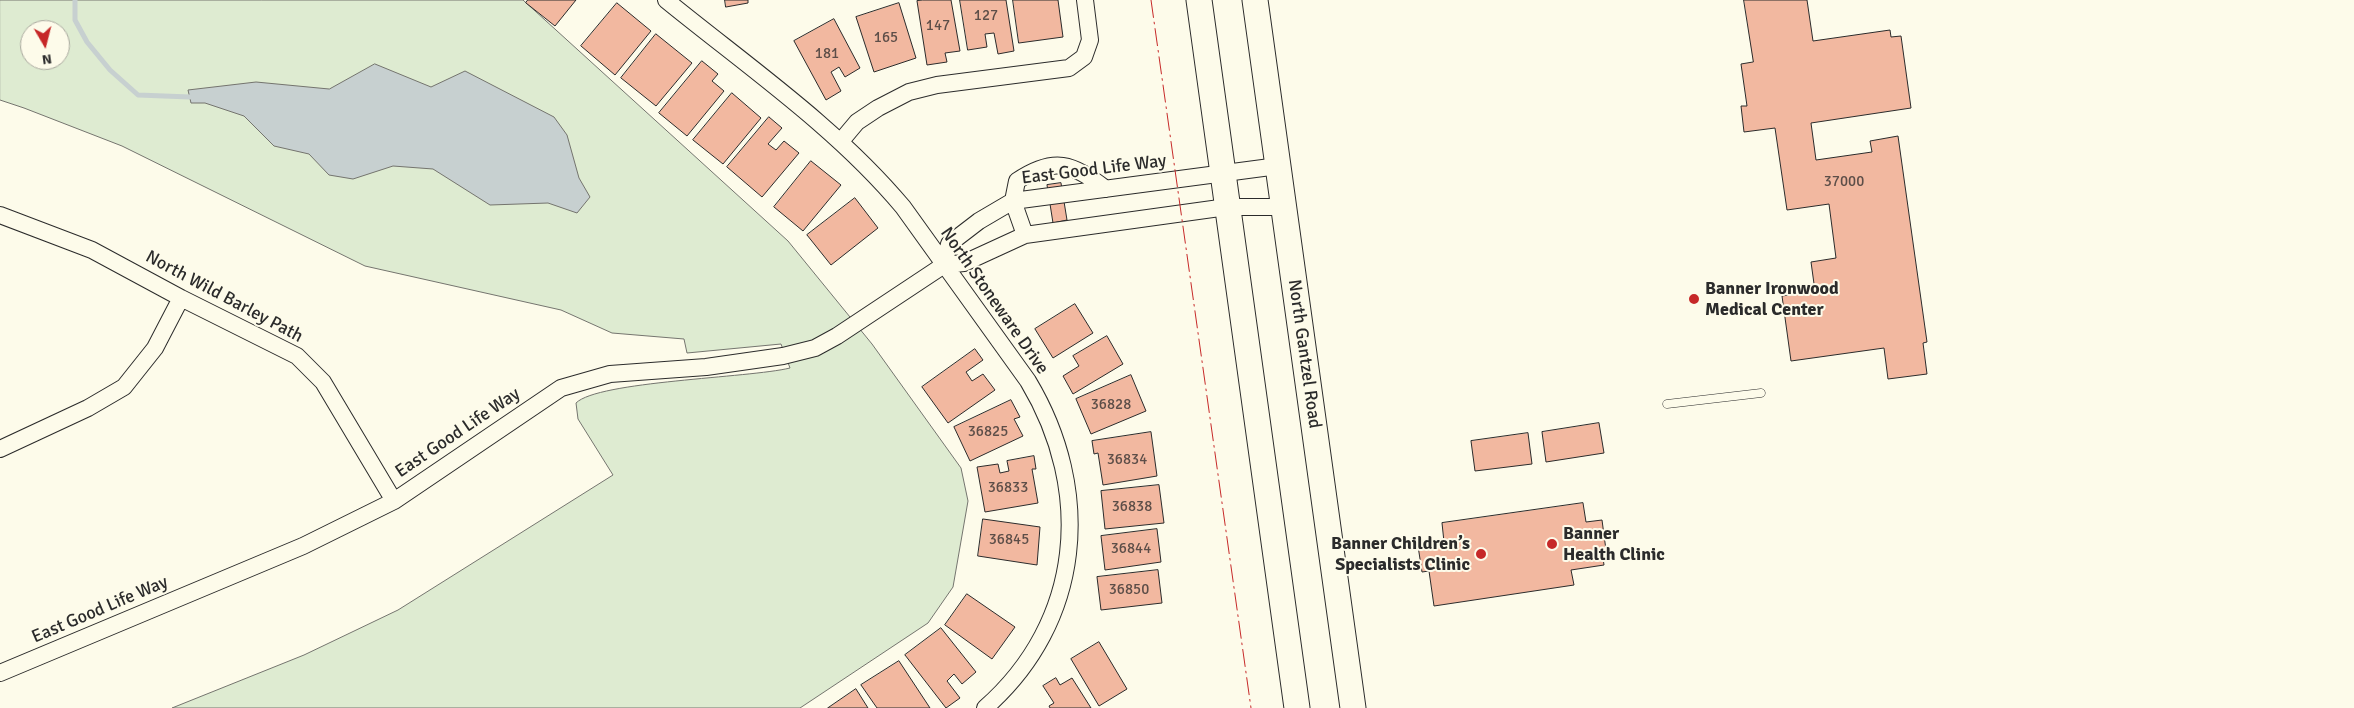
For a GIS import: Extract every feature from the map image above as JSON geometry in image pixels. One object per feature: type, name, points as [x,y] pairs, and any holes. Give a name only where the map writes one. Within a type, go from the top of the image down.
[{"type":"main road","points":[[1199,0],[1297,708]]},
{"type":"main road","name":"North Gantzel Road","points":[[1255,0],[1353,708]]},
{"type":"street","name":"North Stoneware Drive","points":[[666,0],[841,141],[882,182],[904,207],[1028,381],[1042,405],[1057,443],[1068,492],[1070,515],[1068,547],[1061,585],[1045,633],[1030,660],[1009,685],[985,708]]},
{"type":"street","points":[[841,141],[857,122],[878,108],[909,92],[937,85],[1069,68],[1084,57],[1090,40],[1085,0]]},
{"type":"street","points":[[1025,235],[1013,201],[1017,181],[1034,169],[1055,164],[1068,165],[1085,173],[1106,189]]},
{"type":"street","name":"East Good Life Way","points":[[944,265],[949,244],[979,221],[1013,201],[1278,166]]},
{"type":"street","name":"East Good Life Way","points":[[0,674],[286,554],[394,500],[561,388],[610,374],[706,367],[783,356],[815,348],[837,336],[944,265],[964,263],[1025,235],[1227,207],[1284,206]]},
{"type":"street","name":"North Wild Barley Path","points":[[0,215],[92,250],[181,298],[297,356],[323,382],[394,500]]},
{"type":"street","points":[[0,449],[88,408],[124,388],[155,348],[181,298]]},
{"type":"lane","points":[[1666,404],[1761,393]]},
{"type":"green space","points":[[0,0],[523,0],[788,241],[872,344],[961,468],[968,501],[953,587],[928,623],[800,708],[172,708],[304,655],[398,610],[613,475],[578,419],[576,403],[590,396],[643,385],[790,368],[781,344],[687,353],[684,339],[612,333],[561,310],[365,266],[122,146],[0,100]]},
{"type":"shaded area","points":[[375,64],[431,87],[465,71],[554,117],[567,135],[579,178],[590,197],[577,213],[548,203],[490,205],[433,169],[393,166],[353,179],[329,175],[309,154],[274,146],[244,116],[205,103],[191,103],[188,90],[256,82],[329,89]]},
{"type":"building","points":[[528,0],[576,0],[555,26],[526,3]]},
{"type":"building","points":[[725,0],[748,0],[748,3],[726,7]]},
{"type":"building","points":[[951,0],[960,51],[945,53],[947,62],[927,65],[917,1]]},
{"type":"building","points":[[960,0],[1006,0],[1014,51],[998,54],[994,33],[985,34],[987,47],[968,50]]},
{"type":"building","points":[[1013,0],[1058,0],[1063,37],[1019,43]]},
{"type":"building","points":[[1744,0],[1807,0],[1813,41],[1890,30],[1891,37],[1901,36],[1911,108],[1811,123],[1816,160],[1872,152],[1870,141],[1898,136],[1927,342],[1923,343],[1927,374],[1888,379],[1884,348],[1791,361],[1782,296],[1815,291],[1811,262],[1836,258],[1829,204],[1787,210],[1775,128],[1744,132],[1741,106],[1747,106],[1741,64],[1753,62]]},
{"type":"building","points":[[617,3],[651,31],[615,75],[581,46]]},
{"type":"building","points":[[899,3],[916,58],[874,72],[856,17]]},
{"type":"building","points":[[834,19],[860,68],[845,77],[839,67],[831,72],[841,91],[826,100],[794,41]]},
{"type":"building","points":[[656,34],[692,63],[656,106],[621,78]]},
{"type":"building","points":[[702,61],[718,74],[712,81],[724,91],[687,136],[659,113]]},
{"type":"building","points":[[732,93],[761,118],[723,164],[693,140]]},
{"type":"building","points":[[769,117],[782,128],[768,144],[776,150],[784,141],[799,153],[762,197],[727,167]]},
{"type":"building","points":[[811,161],[841,185],[803,231],[774,207]]},
{"type":"building","points":[[1061,183],[1067,220],[1053,223],[1047,185]]},
{"type":"building","points":[[855,198],[878,228],[831,265],[807,235]]},
{"type":"building","points":[[1075,304],[1093,333],[1053,358],[1035,329]]},
{"type":"building","points":[[1107,336],[1123,364],[1073,394],[1063,376],[1079,366],[1073,356]]},
{"type":"building","points":[[975,349],[983,360],[966,372],[972,381],[983,374],[995,390],[948,423],[922,387]]},
{"type":"building","points":[[1131,375],[1146,411],[1091,434],[1076,399]]},
{"type":"building","points":[[1011,400],[1020,417],[1014,419],[1023,436],[970,461],[954,427]]},
{"type":"building","points":[[1599,423],[1604,453],[1546,462],[1542,432]]},
{"type":"building","points":[[1151,432],[1157,476],[1103,485],[1098,453],[1094,454],[1092,441]]},
{"type":"building","points":[[1528,433],[1532,464],[1475,471],[1471,441]]},
{"type":"building","points":[[1034,456],[1036,469],[1032,469],[1038,503],[985,512],[977,467],[998,464],[1000,473],[1009,471],[1007,461]]},
{"type":"building","points":[[1159,485],[1164,523],[1105,529],[1101,491]]},
{"type":"building","points":[[1583,503],[1586,522],[1602,520],[1606,550],[1602,551],[1604,565],[1571,570],[1574,585],[1434,606],[1429,571],[1422,572],[1418,546],[1444,542],[1442,523]]},
{"type":"building","points":[[983,519],[1040,527],[1037,565],[978,556]]},
{"type":"building","points":[[1157,529],[1161,562],[1105,570],[1101,536]]},
{"type":"building","points":[[1158,570],[1162,603],[1101,610],[1097,577]]},
{"type":"building","points":[[967,594],[1015,627],[992,659],[945,625]]},
{"type":"building","points":[[941,628],[976,672],[962,684],[954,674],[947,681],[960,698],[946,708],[905,655]]},
{"type":"building","points":[[1099,642],[1127,689],[1099,706],[1071,659]]},
{"type":"building","points":[[899,661],[930,708],[877,708],[861,685]]},
{"type":"building","points":[[1056,678],[1060,685],[1072,678],[1091,708],[1050,708],[1049,706],[1054,703],[1043,686]]},
{"type":"building","points":[[856,689],[868,708],[828,708]]},
{"type":"waterway","points":[[75,0],[75,20],[87,42],[110,70],[138,95],[190,97]]},
{"type":"power","points":[[1151,0],[1251,708]]},
{"type":"place","name":"Banner Ironwood Medical Center","points":[[1694,299]]},
{"type":"place","name":"Banner Health Clinic","points":[[1552,544]]},
{"type":"place","name":"Banner Children’s Specialists Clinic","points":[[1481,554]]}]
